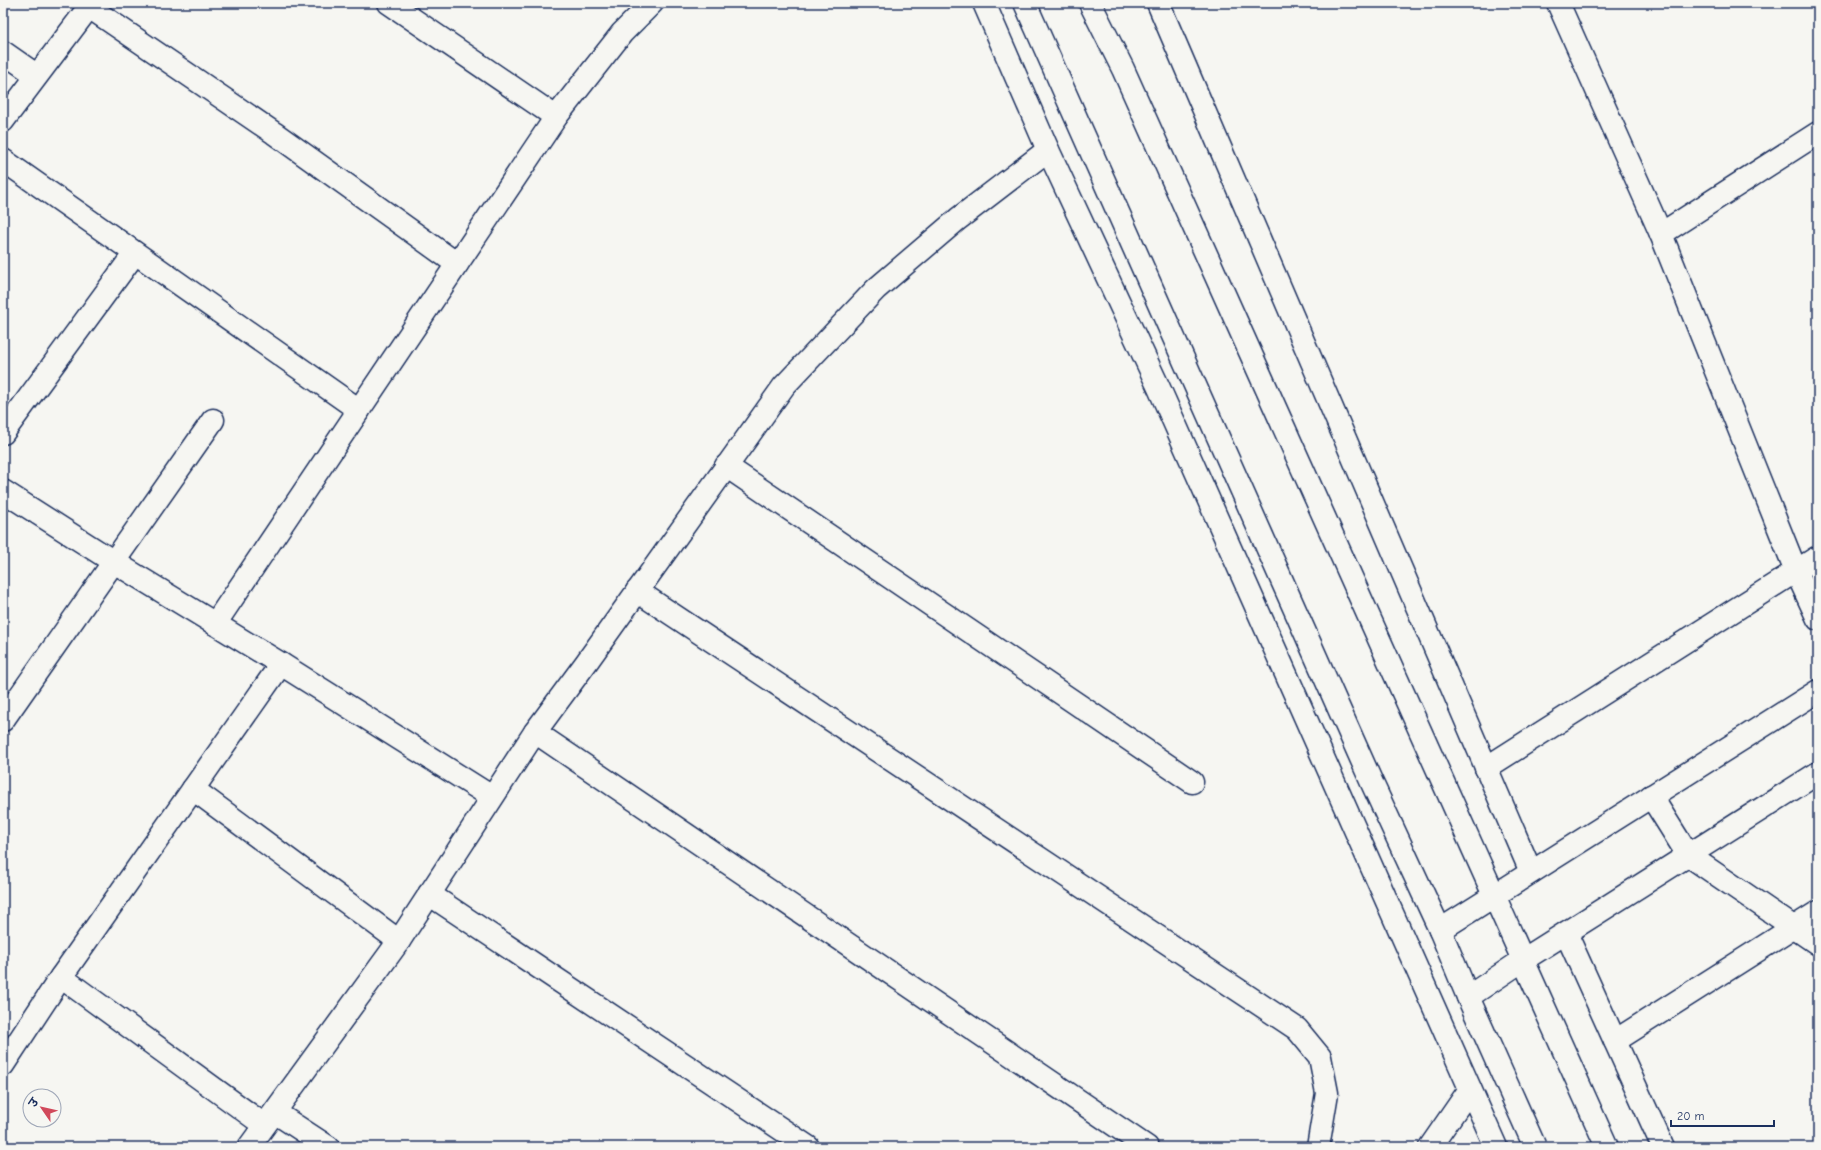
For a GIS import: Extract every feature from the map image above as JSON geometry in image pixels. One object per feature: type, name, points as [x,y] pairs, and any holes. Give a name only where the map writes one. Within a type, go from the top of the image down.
[{"type":"street","points":[[389,3],[556,117]]},
{"type":"street","points":[[215,624],[556,117],[622,33],[652,3]]},
{"type":"street","points":[[984,3],[1048,150],[1160,388],[1496,1147]]},
{"type":"street","points":[[1025,3],[1372,783],[1440,930],[1534,1147]]},
{"type":"street","points":[[1090,3],[1123,69],[1607,1147]]},
{"type":"street","points":[[1158,3],[1531,872]]},
{"type":"street","points":[[1558,3],[1661,234],[1796,571],[1818,619]]},
{"type":"street","points":[[3,121],[36,75],[91,5],[274,133],[457,264]]},
{"type":"street","points":[[3,52],[36,75]]},
{"type":"street","points":[[1661,234],[1818,133]]},
{"type":"street","points":[[249,1147],[399,941],[535,732],[784,386],[876,289],[958,219],[1048,150]]},
{"type":"street","points":[[3,160],[359,410]]},
{"type":"street","points":[[3,433],[135,253]]},
{"type":"street","points":[[3,720],[213,420]]},
{"type":"street","points":[[726,466],[1192,782]]},
{"type":"street","points":[[3,491],[114,562],[281,664],[492,797]]},
{"type":"street","points":[[1486,768],[1818,557]]},
{"type":"street","points":[[637,591],[1297,1029],[1320,1057],[1327,1093],[1318,1147]]},
{"type":"street","points":[[3,1065],[61,977],[281,664]]},
{"type":"street","points":[[1440,930],[1818,691]]},
{"type":"street","points":[[535,732],[1147,1147]]},
{"type":"street","points":[[1468,997],[1523,960],[1818,773]]},
{"type":"street","points":[[193,789],[399,941]]},
{"type":"street","points":[[1651,796],[1688,855],[1818,944]]},
{"type":"street","points":[[429,894],[808,1147]]},
{"type":"street","points":[[1615,1041],[1818,912]]},
{"type":"street","points":[[1566,933],[1663,1147]]},
{"type":"street","points":[[61,977],[270,1119],[328,1147]]},
{"type":"street","points":[[1430,1147],[1470,1088]]}]
